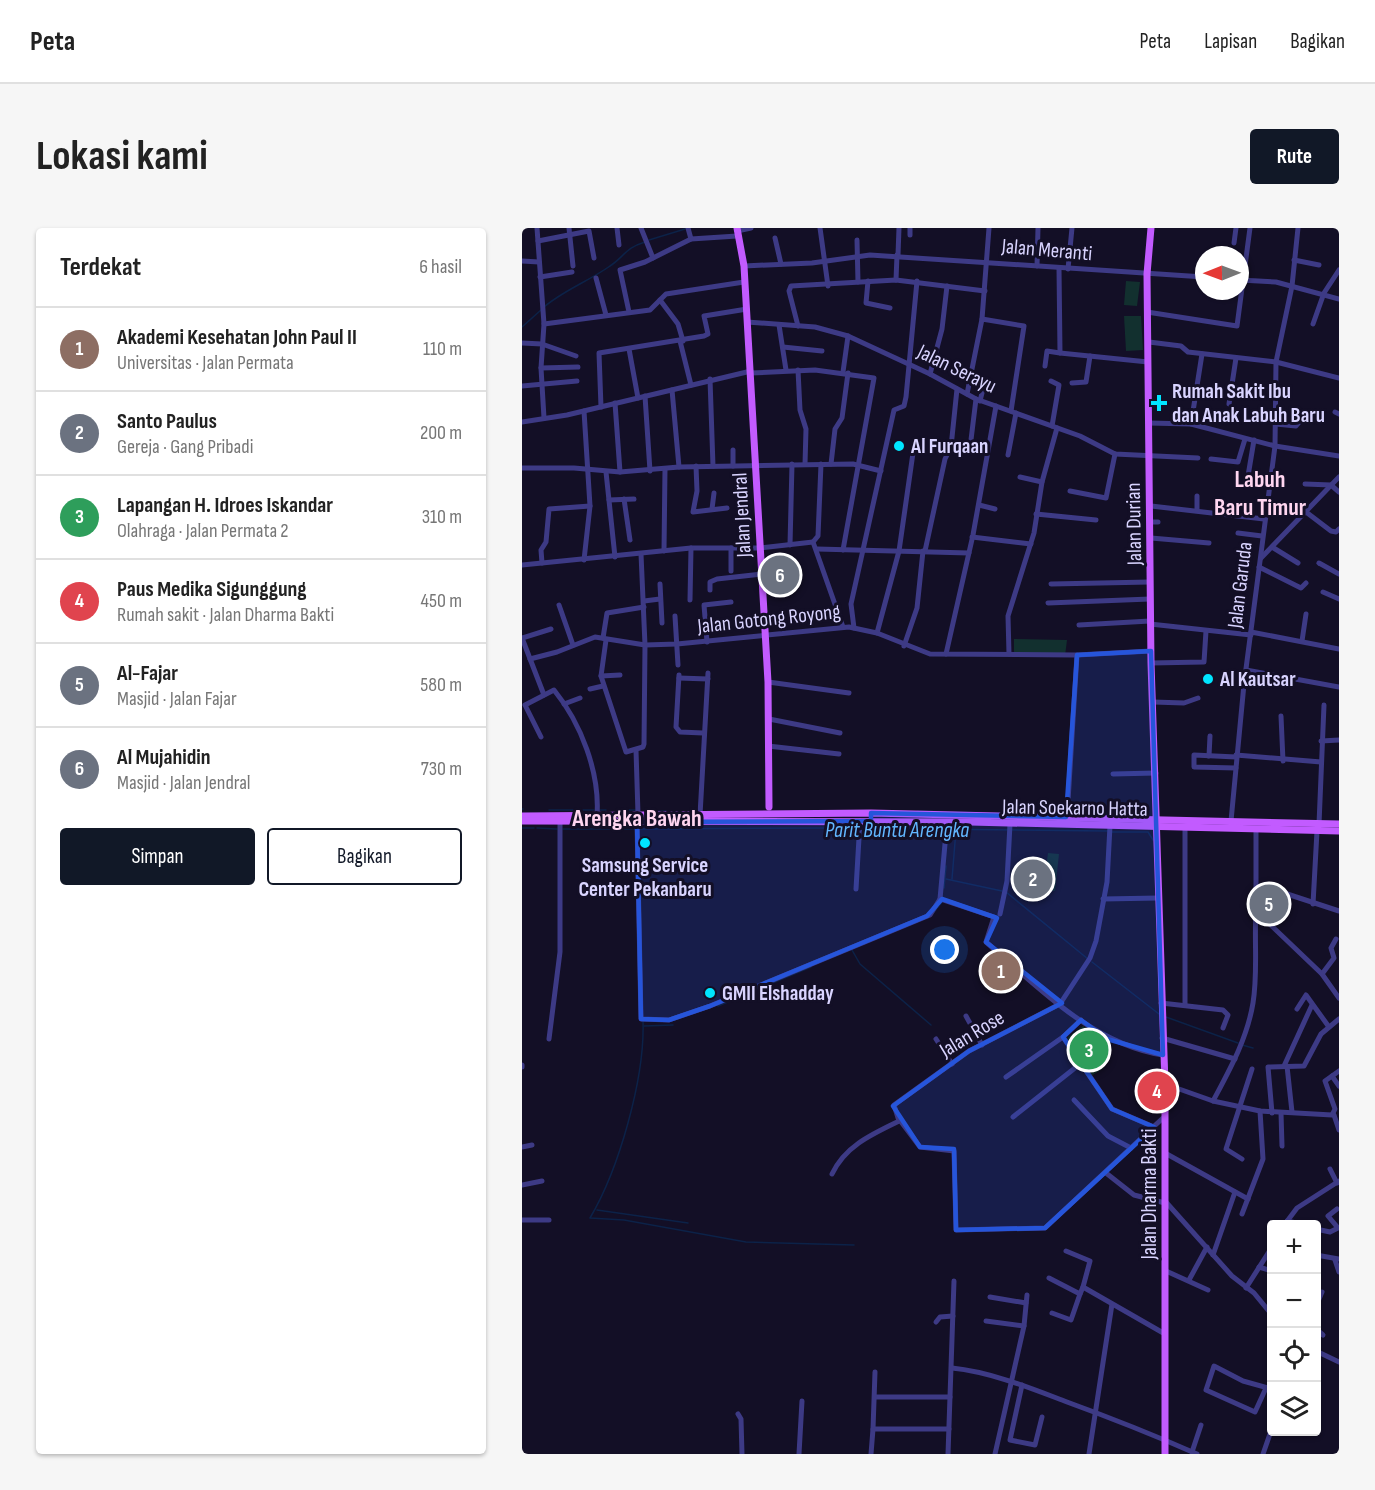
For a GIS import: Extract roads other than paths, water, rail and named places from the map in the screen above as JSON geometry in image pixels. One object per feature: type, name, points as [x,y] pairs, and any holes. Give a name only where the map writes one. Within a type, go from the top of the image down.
[{"type":"main road","name":"Jalan Durian","points":[[1151,228],[1147,274],[1147,312],[1150,506],[1154,522],[1150,538],[1150,623],[1156,773],[1155,820]]},
{"type":"main road","name":"Jalan Jendral","points":[[737,232],[744,266],[766,633],[769,811]]},
{"type":"main road","name":"Jalan Soekarno Hatta","points":[[522,821],[560,822],[700,810],[769,811],[871,817],[947,827],[1110,831],[1155,820],[1185,827],[1256,829],[1318,823],[1339,831]]},
{"type":"main road","name":"Jalan Soekarno Hatta","points":[[522,816],[597,812],[860,826],[871,817],[1067,814],[1155,820],[1339,824]]},
{"type":"main road","name":"Jalan Dharma Bakti","points":[[1155,820],[1165,1084],[1165,1454]]},
{"type":"street","points":[[537,228],[544,324],[541,368],[544,418]]},
{"type":"street","points":[[540,277],[572,269],[569,228]]},
{"type":"street","points":[[617,228],[619,245]]},
{"type":"street","points":[[641,228],[653,258]]},
{"type":"street","points":[[629,312],[620,271],[691,239],[751,228]]},
{"type":"street","points":[[820,228],[828,286]]},
{"type":"street","points":[[896,280],[899,228]]},
{"type":"street","points":[[910,228],[910,236]]},
{"type":"street","points":[[967,394],[982,319],[989,228]]},
{"type":"street","points":[[1037,266],[1038,228]]},
{"type":"street","points":[[1068,268],[1072,228]]},
{"type":"street","points":[[1234,243],[1236,228]]},
{"type":"street","points":[[1247,246],[1250,228]]},
{"type":"street","name":"Jalan Garuda","points":[[1231,820],[1246,670],[1275,446],[1276,362],[1292,286],[1298,228]]},
{"type":"street","points":[[688,230],[691,239]]},
{"type":"street","points":[[537,241],[589,231],[594,258]]},
{"type":"street","points":[[775,238],[781,264]]},
{"type":"street","points":[[857,240],[858,282]]},
{"type":"street","name":"Jalan Meranti","points":[[744,266],[826,262],[858,256],[897,255],[1195,277]]},
{"type":"street","points":[[1294,260],[1319,265]]},
{"type":"street","points":[[522,261],[539,262]]},
{"type":"street","points":[[1059,268],[1060,353]]},
{"type":"street","points":[[1313,324],[1324,293],[1339,270]]},
{"type":"street","points":[[597,278],[606,315]]},
{"type":"street","points":[[798,326],[789,288],[896,280],[984,291]]},
{"type":"street","points":[[868,281],[866,303],[890,308]]},
{"type":"street","points":[[854,628],[851,604],[894,410],[905,403],[916,281]]},
{"type":"street","points":[[1249,281],[1292,286],[1339,299]]},
{"type":"street","points":[[544,324],[652,309],[666,294],[744,282]]},
{"type":"street","points":[[930,374],[942,329],[947,286]]},
{"type":"street","points":[[660,300],[678,324],[691,385]]},
{"type":"street","points":[[1147,312],[1235,327],[1239,300]]},
{"type":"street","points":[[601,406],[599,353],[682,341],[708,334],[704,316],[747,309]]},
{"type":"street","points":[[982,319],[1022,326],[1023,335],[1008,455]]},
{"type":"street","name":"Jalan Serayu","points":[[747,322],[798,326],[849,336],[910,364],[978,400],[1080,436],[1114,454],[1198,458]]},
{"type":"street","points":[[779,325],[786,370]]},
{"type":"street","points":[[831,464],[835,429],[842,418],[849,336]]},
{"type":"street","points":[[1149,342],[1181,346],[1188,352],[1276,362],[1339,378]]},
{"type":"street","points":[[522,343],[542,344],[576,356]]},
{"type":"street","points":[[783,347],[822,351]]},
{"type":"street","points":[[629,349],[638,398]]},
{"type":"street","points":[[1045,366],[1047,351],[1148,362]]},
{"type":"street","points":[[1191,424],[1202,354]]},
{"type":"street","points":[[1072,383],[1086,382],[1090,356]]},
{"type":"street","points":[[1229,404],[1236,358]]},
{"type":"street","points":[[541,368],[578,367]]},
{"type":"street","points":[[798,370],[800,410],[806,429],[805,464]]},
{"type":"street","points":[[522,422],[584,411],[710,379],[751,372],[798,370],[873,377],[843,550]]},
{"type":"street","points":[[970,448],[978,400],[985,381],[983,378]]},
{"type":"street","points":[[710,379],[713,466]]},
{"type":"street","points":[[522,386],[577,381]]},
{"type":"street","points":[[1009,654],[1008,616],[1031,544],[1054,427],[1059,385],[1051,381]]},
{"type":"street","points":[[904,645],[917,608],[924,551],[945,459],[951,447],[957,389]]},
{"type":"street","points":[[672,390],[679,466]]},
{"type":"street","points":[[645,396],[650,471]]},
{"type":"street","points":[[615,403],[620,472]]},
{"type":"street","points":[[946,654],[979,505],[996,406]]},
{"type":"street","points":[[584,411],[590,506],[584,560]]},
{"type":"street","points":[[1276,424],[1296,426],[1301,420],[1310,419]]},
{"type":"street","points":[[1148,423],[1191,424],[1275,446],[1339,456],[1339,448]]},
{"type":"street","points":[[1211,459],[1238,462],[1245,439]]},
{"type":"street","points":[[1248,476],[1254,440]]},
{"type":"street","points":[[877,633],[899,550],[914,446],[919,443],[930,444]]},
{"type":"street","points":[[733,450],[733,466]]},
{"type":"street","points":[[1070,491],[1100,499],[1106,498],[1114,454]]},
{"type":"street","points":[[790,545],[792,464]]},
{"type":"street","points":[[522,565],[691,548],[760,548],[813,542],[818,536],[821,464]]},
{"type":"street","points":[[522,468],[620,472],[650,471],[679,466],[831,464],[858,465],[881,471]]},
{"type":"street","points":[[696,466],[697,491],[692,510],[695,513],[727,508]]},
{"type":"street","points":[[664,551],[665,469]]},
{"type":"street","points":[[606,472],[615,557]]},
{"type":"street","points":[[1020,477],[1042,482]]},
{"type":"street","points":[[1260,559],[1339,477]]},
{"type":"street","points":[[1305,483],[1331,485],[1339,492]]},
{"type":"street","points":[[712,509],[714,493]]},
{"type":"street","points":[[1197,496],[1197,510]]},
{"type":"street","points":[[624,499],[630,540]]},
{"type":"street","points":[[609,500],[633,499]]},
{"type":"street","points":[[979,505],[995,509]]},
{"type":"street","points":[[542,563],[541,549],[546,542],[549,509],[590,506]]},
{"type":"street","points":[[1150,506],[1264,519]]},
{"type":"street","points":[[1306,512],[1331,531],[1338,531]]},
{"type":"street","points":[[1036,514],[1096,520]]},
{"type":"street","points":[[1238,533],[1262,536]]},
{"type":"street","points":[[972,537],[1031,544]]},
{"type":"street","points":[[1150,538],[1209,543]]},
{"type":"street","points":[[813,542],[843,627]]},
{"type":"street","points":[[1272,547],[1298,563]]},
{"type":"street","points":[[690,600],[691,548]]},
{"type":"street","points":[[731,548],[731,571]]},
{"type":"street","points":[[817,549],[969,553]]},
{"type":"street","points":[[641,554],[644,604],[645,645],[644,745],[626,752],[603,688],[601,676],[607,613],[644,604],[660,599]]},
{"type":"street","points":[[1319,563],[1339,574]]},
{"type":"street","points":[[1259,567],[1301,588],[1306,583]]},
{"type":"street","points":[[710,590],[710,582],[717,579],[762,574]]},
{"type":"street","points":[[1051,584],[1150,582]]},
{"type":"street","points":[[660,584],[662,623]]},
{"type":"street","points":[[1323,592],[1339,599]]},
{"type":"street","points":[[1048,603],[1150,599]]},
{"type":"street","points":[[707,642],[704,605],[731,602]]},
{"type":"street","points":[[559,605],[573,645]]},
{"type":"street","points":[[1302,641],[1306,615]]},
{"type":"street","points":[[675,616],[678,665]]},
{"type":"street","points":[[1078,625],[1150,623],[1206,631],[1251,633],[1339,649]]},
{"type":"street","name":"Jalan Gotong Royong","points":[[605,639],[645,645],[677,644],[809,629],[834,630],[843,627],[877,633],[923,652],[946,654],[1077,655],[1151,651]]},
{"type":"street","points":[[544,695],[522,638],[551,629]]},
{"type":"street","points":[[1151,663],[1204,662],[1206,631]]},
{"type":"street","points":[[530,659],[591,638],[605,639]]},
{"type":"street","points":[[1067,814],[1077,655]]},
{"type":"street","points":[[1246,670],[1339,687]]},
{"type":"street","points":[[601,676],[620,675]]},
{"type":"street","points":[[700,810],[708,676],[679,677],[676,727],[680,732],[703,733]]},
{"type":"street","points":[[768,681],[849,693]]},
{"type":"street","points":[[590,689],[603,688]]},
{"type":"street","points":[[542,737],[524,706],[554,690],[564,704],[596,774],[597,812]]},
{"type":"street","points":[[564,704],[580,698]]},
{"type":"street","points":[[1153,702],[1184,703],[1198,698]]},
{"type":"street","points":[[1313,903],[1324,705]]},
{"type":"street","points":[[1281,716],[1284,761]]},
{"type":"street","points":[[769,719],[840,733]]},
{"type":"street","points":[[1209,756],[1210,736]]},
{"type":"street","points":[[1321,741],[1339,740]]},
{"type":"street","points":[[768,746],[840,754]]},
{"type":"street","points":[[636,750],[643,1020],[669,1020],[693,1012],[927,916],[934,911],[942,899],[947,827]]},
{"type":"street","points":[[1236,768],[1194,767],[1194,755],[1321,762]]},
{"type":"street","points":[[1113,774],[1156,773]]},
{"type":"street","points":[[549,1039],[560,952],[560,822]]},
{"type":"street","points":[[856,889],[860,826]]},
{"type":"street","points":[[1185,827],[1185,1005]]},
{"type":"street","points":[[1000,914],[1007,880],[1010,828]]},
{"type":"street","points":[[1213,1101],[1241,1045],[1254,991],[1256,829]]},
{"type":"street","name":"Jalan Rose","points":[[899,1119],[893,1109],[894,1105],[982,1045],[1060,1004],[1089,960],[1098,935],[1110,831]]},
{"type":"street","points":[[1278,891],[1339,911]]},
{"type":"street","points":[[1103,899],[1158,898]]},
{"type":"street","points":[[942,899],[994,917],[986,942],[1060,1004],[1107,1039],[1141,1052],[1163,1055]]},
{"type":"street","points":[[1256,911],[1322,975],[1339,998]]},
{"type":"street","points":[[1322,975],[1334,958],[1331,948],[1336,939]]},
{"type":"street","points":[[1297,1009],[1305,995],[1329,1027]]},
{"type":"street","points":[[1161,1003],[1227,1012],[1223,1028]]},
{"type":"street","points":[[1292,1112],[1286,1066],[1312,1005]]},
{"type":"street","points":[[966,1016],[982,1045]]},
{"type":"street","points":[[1272,1113],[1268,1068],[1304,1066],[1321,1034],[1339,1019]]},
{"type":"street","points":[[1006,1077],[1063,1036],[1081,1020]]},
{"type":"street","points":[[1063,1036],[1112,1109],[1154,1127]]},
{"type":"street","points":[[1162,1038],[1235,1059]]},
{"type":"street","points":[[936,1039],[952,1064]]},
{"type":"street","points":[[1013,1117],[1080,1064]]},
{"type":"street","points":[[1242,1159],[1226,1149],[1252,1069]]},
{"type":"street","points":[[1339,1071],[1325,1081],[1335,1108],[1334,1115],[1339,1130]]},
{"type":"street","points":[[1332,1076],[1339,1086]]},
{"type":"street","points":[[1165,1084],[1213,1101],[1260,1111],[1334,1115]]},
{"type":"street","points":[[1074,1100],[1108,1136],[1131,1148]]},
{"type":"street","points":[[1242,1214],[1263,1160],[1260,1111]]},
{"type":"street","points":[[1281,1113],[1282,1146]]},
{"type":"street","points":[[832,1174],[844,1155],[868,1136],[899,1119],[920,1148],[954,1151],[956,1230],[1047,1227],[1164,1117]]},
{"type":"street","points":[[522,1147],[532,1145]]},
{"type":"street","points":[[1165,1153],[1248,1199]]},
{"type":"street","points":[[1288,1220],[1297,1208],[1338,1182],[1330,1168]]},
{"type":"street","points":[[1106,1173],[1134,1195],[1165,1202],[1267,1310]]},
{"type":"street","points":[[522,1185],[542,1181]]},
{"type":"street","points":[[1213,1255],[1235,1192]]},
{"type":"street","points":[[1321,1229],[1329,1232],[1338,1229],[1328,1216],[1337,1209]]},
{"type":"street","points":[[522,1220],[549,1220]]},
{"type":"street","points":[[1189,1280],[1207,1247]]},
{"type":"street","points":[[1052,1313],[1071,1320],[1090,1261],[1066,1251]]},
{"type":"street","points":[[1246,1288],[1267,1255]]},
{"type":"street","points":[[1321,1256],[1337,1260],[1339,1272]]},
{"type":"street","points":[[1259,1267],[1267,1269]]},
{"type":"street","points":[[1166,1271],[1208,1290]]},
{"type":"street","points":[[1049,1278],[1112,1304],[1165,1334]]},
{"type":"street","points":[[948,1454],[954,1281]]},
{"type":"street","points":[[995,1454],[1024,1326],[1027,1295]]},
{"type":"street","points":[[990,1297],[1026,1303]]},
{"type":"street","points":[[1089,1454],[1112,1304]]},
{"type":"street","points":[[936,1322],[940,1317],[953,1316]]},
{"type":"street","points":[[986,1321],[1024,1326]]},
{"type":"street","points":[[1321,1353],[1339,1362]]},
{"type":"street","points":[[1214,1366],[1243,1381],[1269,1389],[1256,1412],[1206,1390],[1214,1366]]},
{"type":"street","points":[[952,1368],[971,1370],[1011,1381],[1195,1453],[1201,1425]]},
{"type":"street","points":[[871,1454],[875,1372]]},
{"type":"street","points":[[1022,1385],[1010,1440],[1035,1445],[1042,1417]]},
{"type":"street","points":[[874,1396],[950,1397]]},
{"type":"street","points":[[799,1454],[802,1401]]},
{"type":"street","points":[[738,1414],[741,1419],[741,1454]]},
{"type":"street","points":[[873,1429],[949,1429]]},
{"type":"street","points":[[1263,1454],[1269,1436]]},
{"type":"waterway","points":[[649,240],[685,229]]},
{"type":"waterway","points":[[544,307],[615,263],[633,247],[645,242]]},
{"type":"waterway","points":[[522,327],[541,310]]},
{"type":"waterway","name":"Parit Buntu Arengka","points":[[549,810],[594,810]]},
{"type":"waterway","name":"Parit Buntu Arengka","points":[[598,810],[606,810]]},
{"type":"waterway","name":"Parit Buntu Arengka","points":[[617,810],[636,810]]},
{"type":"waterway","name":"Parit Buntu Arengka","points":[[646,812],[666,811]]},
{"type":"waterway","name":"Parit Buntu Arengka","points":[[917,811],[1002,813]]},
{"type":"waterway","name":"Parit Buntu Arengka","points":[[522,828],[534,828]]},
{"type":"waterway","name":"Parit Buntu Arengka","points":[[537,828],[557,829]]},
{"type":"waterway","name":"Parit Buntu Arengka","points":[[639,829],[829,828],[1108,831]]},
{"type":"waterway","name":"Parit Buntu Arengka","points":[[563,829],[635,829]]},
{"type":"waterway","points":[[952,879],[956,830]]},
{"type":"waterway","name":"Parit Buntu Arengka","points":[[1112,832],[1148,832],[1153,840]]},
{"type":"waterway","points":[[944,888],[946,866]]},
{"type":"waterway","points":[[946,879],[1002,891]]},
{"type":"waterway","points":[[1006,892],[1088,959]]},
{"type":"waterway","points":[[931,916],[942,902]]},
{"type":"waterway","points":[[852,950],[860,964],[931,1025]]},
{"type":"waterway","points":[[1092,962],[1159,1014]]},
{"type":"waterway","points":[[718,1006],[811,967]]},
{"type":"waterway","points":[[1166,1017],[1238,1043]]},
{"type":"waterway","points":[[643,1021],[640,1069],[628,1122],[611,1175],[590,1218],[624,1220],[746,1242],[854,1245]]},
{"type":"waterway","points":[[644,1026],[673,1025]]},
{"type":"waterway","points":[[1242,1045],[1253,1048]]},
{"type":"waterway","points":[[597,1210],[688,1223]]},
{"type":"place","name":"Rumah Sakit Ibu dan Anak Labuh Baru","points":[[1159,403]]},
{"type":"place","name":"Al Furqaan","points":[[899,446]]},
{"type":"place","name":"Al Mujahidin","points":[[780,575]]},
{"type":"place","name":"Al Kautsar","points":[[1208,679]]},
{"type":"place","name":"Samsung Service Center Pekanbaru","points":[[645,843]]},
{"type":"place","name":"Santo Paulus","points":[[1033,879]]},
{"type":"place","name":"Al-Fajar","points":[[1269,904]]},
{"type":"place","name":"Akademi Kesehatan John Paul II","points":[[1001,971]]},
{"type":"place","name":"GMII Elshadday","points":[[710,993]]},
{"type":"place","name":"Lapangan H. Idroes Iskandar","points":[[1089,1050]]},
{"type":"place","name":"Paus Medika Sigunggung","points":[[1157,1091]]},
{"type":"district","name":"Labuh Baru Timur","points":[[1260,493]]},
{"type":"district","name":"Arengka Bawah","points":[[637,818]]}]
